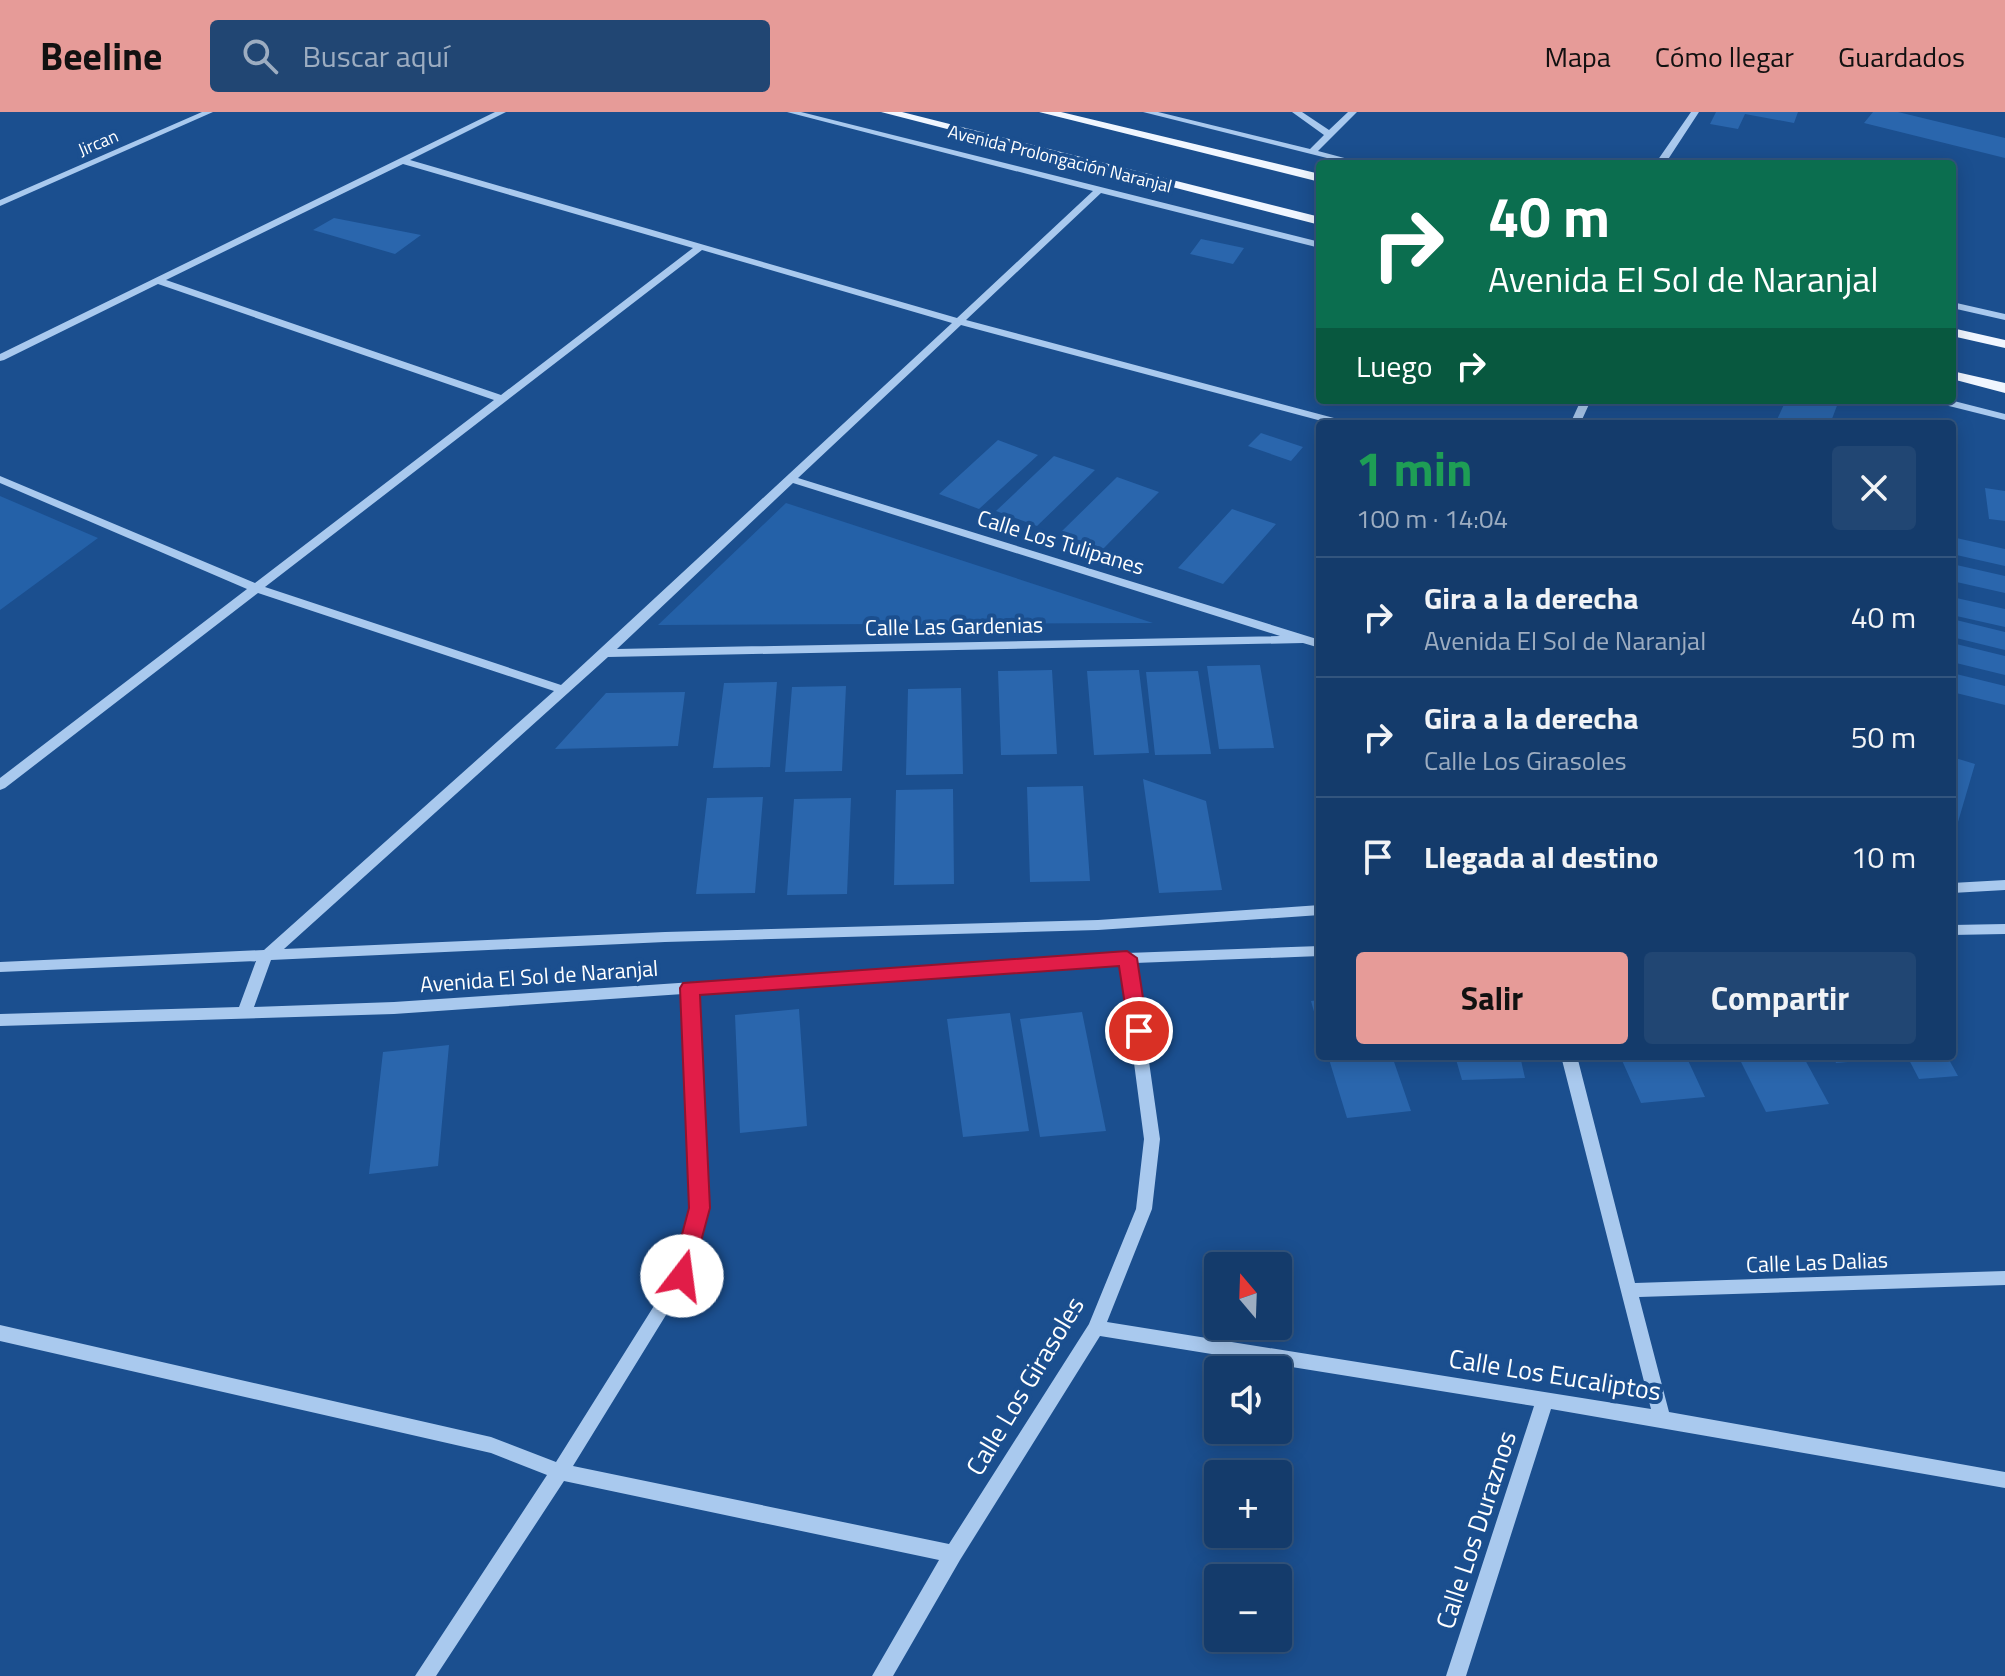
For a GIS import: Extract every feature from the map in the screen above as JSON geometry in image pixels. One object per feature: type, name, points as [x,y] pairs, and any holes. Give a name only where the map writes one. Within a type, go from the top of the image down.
[{"type":"main road","name":"Avenida Prolongación Naranjal","points":[[887,112],[1316,220]]},
{"type":"main road","name":"Avenida Prolongación Naranjal","points":[[1045,112],[1316,177]]},
{"type":"main road","points":[[1956,333],[2005,344]]},
{"type":"main road","points":[[1956,376],[2005,388]]},
{"type":"street","name":"Jircan","points":[[0,203],[209,112]]},
{"type":"street","points":[[0,358],[502,112]]},
{"type":"street","name":"Avenida Prolongación Naranjal","points":[[791,112],[1316,244]]},
{"type":"street","points":[[1147,112],[1345,160]]},
{"type":"street","points":[[1296,112],[1330,135]]},
{"type":"street","points":[[1312,152],[1353,112]]},
{"type":"street","points":[[1663,160],[1695,112]]},
{"type":"street","points":[[403,161],[957,321],[1330,420]]},
{"type":"street","points":[[245,1012],[265,957],[605,653],[1099,190]]},
{"type":"street","points":[[0,785],[700,247]]},
{"type":"street","points":[[158,281],[502,399]]},
{"type":"street","points":[[1956,306],[2005,317]]},
{"type":"street","points":[[1953,404],[2005,417]]},
{"type":"street","points":[[0,479],[256,588],[563,690]]},
{"type":"street","name":"Calle Los Tulipanes","points":[[790,479],[1316,643]]},
{"type":"street","name":"Calle Las Gardenias","points":[[605,653],[1304,639]]},
{"type":"street","points":[[1956,888],[2005,885]]},
{"type":"street","name":"Avenida El Sol de Naranjal","points":[[0,967],[665,937],[1098,925],[1316,910]]},
{"type":"street","points":[[1956,930],[2005,929]]},
{"type":"street","name":"Avenida El Sol de Naranjal","points":[[0,1020],[394,1008],[1127,958],[1316,951]]},
{"type":"street","name":"Calle Los Girasoles","points":[[882,1676],[953,1554],[1096,1328],[1144,1209],[1152,1139],[1127,958]]},
{"type":"street","points":[[425,1676],[560,1472],[682,1276],[700,1208],[690,988]]},
{"type":"street","points":[[1570,1060],[1662,1419]]},
{"type":"street","name":"Calle Las Dalias","points":[[1629,1290],[2005,1278]]},
{"type":"street","name":"Calle Los Eucaliptos","points":[[1096,1328],[1662,1419],[2005,1480]]},
{"type":"street","points":[[0,1333],[491,1445],[560,1472],[953,1554]]},
{"type":"street","name":"Calle Los Duraznos","points":[[1456,1676],[1545,1400]]},
{"type":"shaded area","points":[[0,496],[98,538],[0,610]]},
{"type":"shaded area","points":[[786,503],[1153,623],[658,625]]},
{"type":"building","points":[[1716,112],[1798,112],[1794,123],[1745,114],[1738,129],[1710,124]]},
{"type":"building","points":[[1873,112],[1898,112],[2005,138],[2005,158],[1864,123]]},
{"type":"building","points":[[334,218],[421,235],[395,254],[313,230]]},
{"type":"building","points":[[1201,239],[1244,248],[1233,264],[1190,254]]},
{"type":"building","points":[[1784,404],[1838,404],[1832,420],[1777,420]]},
{"type":"building","points":[[1261,433],[1303,447],[1291,461],[1248,446]]},
{"type":"building","points":[[998,440],[1038,455],[979,509],[939,494]]},
{"type":"building","points":[[1054,456],[1095,470],[1037,526],[996,511]]},
{"type":"building","points":[[1117,477],[1159,492],[1103,549],[1060,533]]},
{"type":"building","points":[[1985,488],[2005,491],[2005,521],[1989,519]]},
{"type":"building","points":[[1232,509],[1276,524],[1223,584],[1178,568]]},
{"type":"building","points":[[1956,538],[2005,549],[2005,566],[1956,555]]},
{"type":"building","points":[[1956,565],[2005,576],[2005,593],[1956,582]]},
{"type":"building","points":[[1956,598],[2005,609],[2005,627],[1956,616]]},
{"type":"building","points":[[1956,620],[2005,632],[2005,650],[1956,638]]},
{"type":"building","points":[[1956,644],[2005,656],[2005,675],[1956,663]]},
{"type":"building","points":[[1260,665],[1274,748],[1219,749],[1207,666]]},
{"type":"building","points":[[1052,670],[1057,754],[1001,755],[998,671]]},
{"type":"building","points":[[1139,670],[1149,753],[1094,755],[1087,671]]},
{"type":"building","points":[[1198,671],[1211,754],[1155,755],[1146,672]]},
{"type":"building","points":[[1956,674],[2005,686],[2005,705],[1956,693]]},
{"type":"building","points":[[777,682],[770,767],[713,768],[724,683]]},
{"type":"building","points":[[846,686],[842,771],[785,772],[792,687]]},
{"type":"building","points":[[961,688],[963,774],[906,775],[908,689]]},
{"type":"building","points":[[685,692],[678,746],[555,749],[606,693]]},
{"type":"building","points":[[1956,758],[1975,764],[1956,829]]},
{"type":"building","points":[[1143,779],[1206,801],[1222,890],[1159,893]]},
{"type":"building","points":[[1083,786],[1090,881],[1030,882],[1027,787]]},
{"type":"building","points":[[953,789],[954,884],[894,885],[896,790]]},
{"type":"building","points":[[763,797],[755,893],[696,894],[707,798]]},
{"type":"building","points":[[851,798],[847,894],[787,895],[794,799]]},
{"type":"building","points":[[1316,1000],[1316,1018],[1311,1001]]},
{"type":"building","points":[[799,1009],[807,1126],[740,1133],[735,1015]]},
{"type":"building","points":[[1082,1012],[1106,1131],[1040,1137],[1020,1019]]},
{"type":"building","points":[[1010,1013],[1029,1131],[963,1137],[947,1019]]},
{"type":"building","points":[[449,1045],[438,1166],[369,1174],[383,1052]]},
{"type":"building","points":[[1329,1060],[1393,1060],[1411,1111],[1347,1118]]},
{"type":"building","points":[[1456,1060],[1521,1060],[1525,1078],[1462,1080]]},
{"type":"building","points":[[1622,1060],[1688,1060],[1705,1097],[1641,1103]]},
{"type":"building","points":[[1740,1060],[1805,1060],[1829,1104],[1766,1112]]},
{"type":"building","points":[[1835,1060],[1872,1060],[1836,1063]]},
{"type":"building","points":[[1909,1060],[1949,1060],[1958,1076],[1919,1079]]},
{"type":"route","points":[[682,1276],[700,1208],[690,988],[1127,958],[1139,1031]]}]
